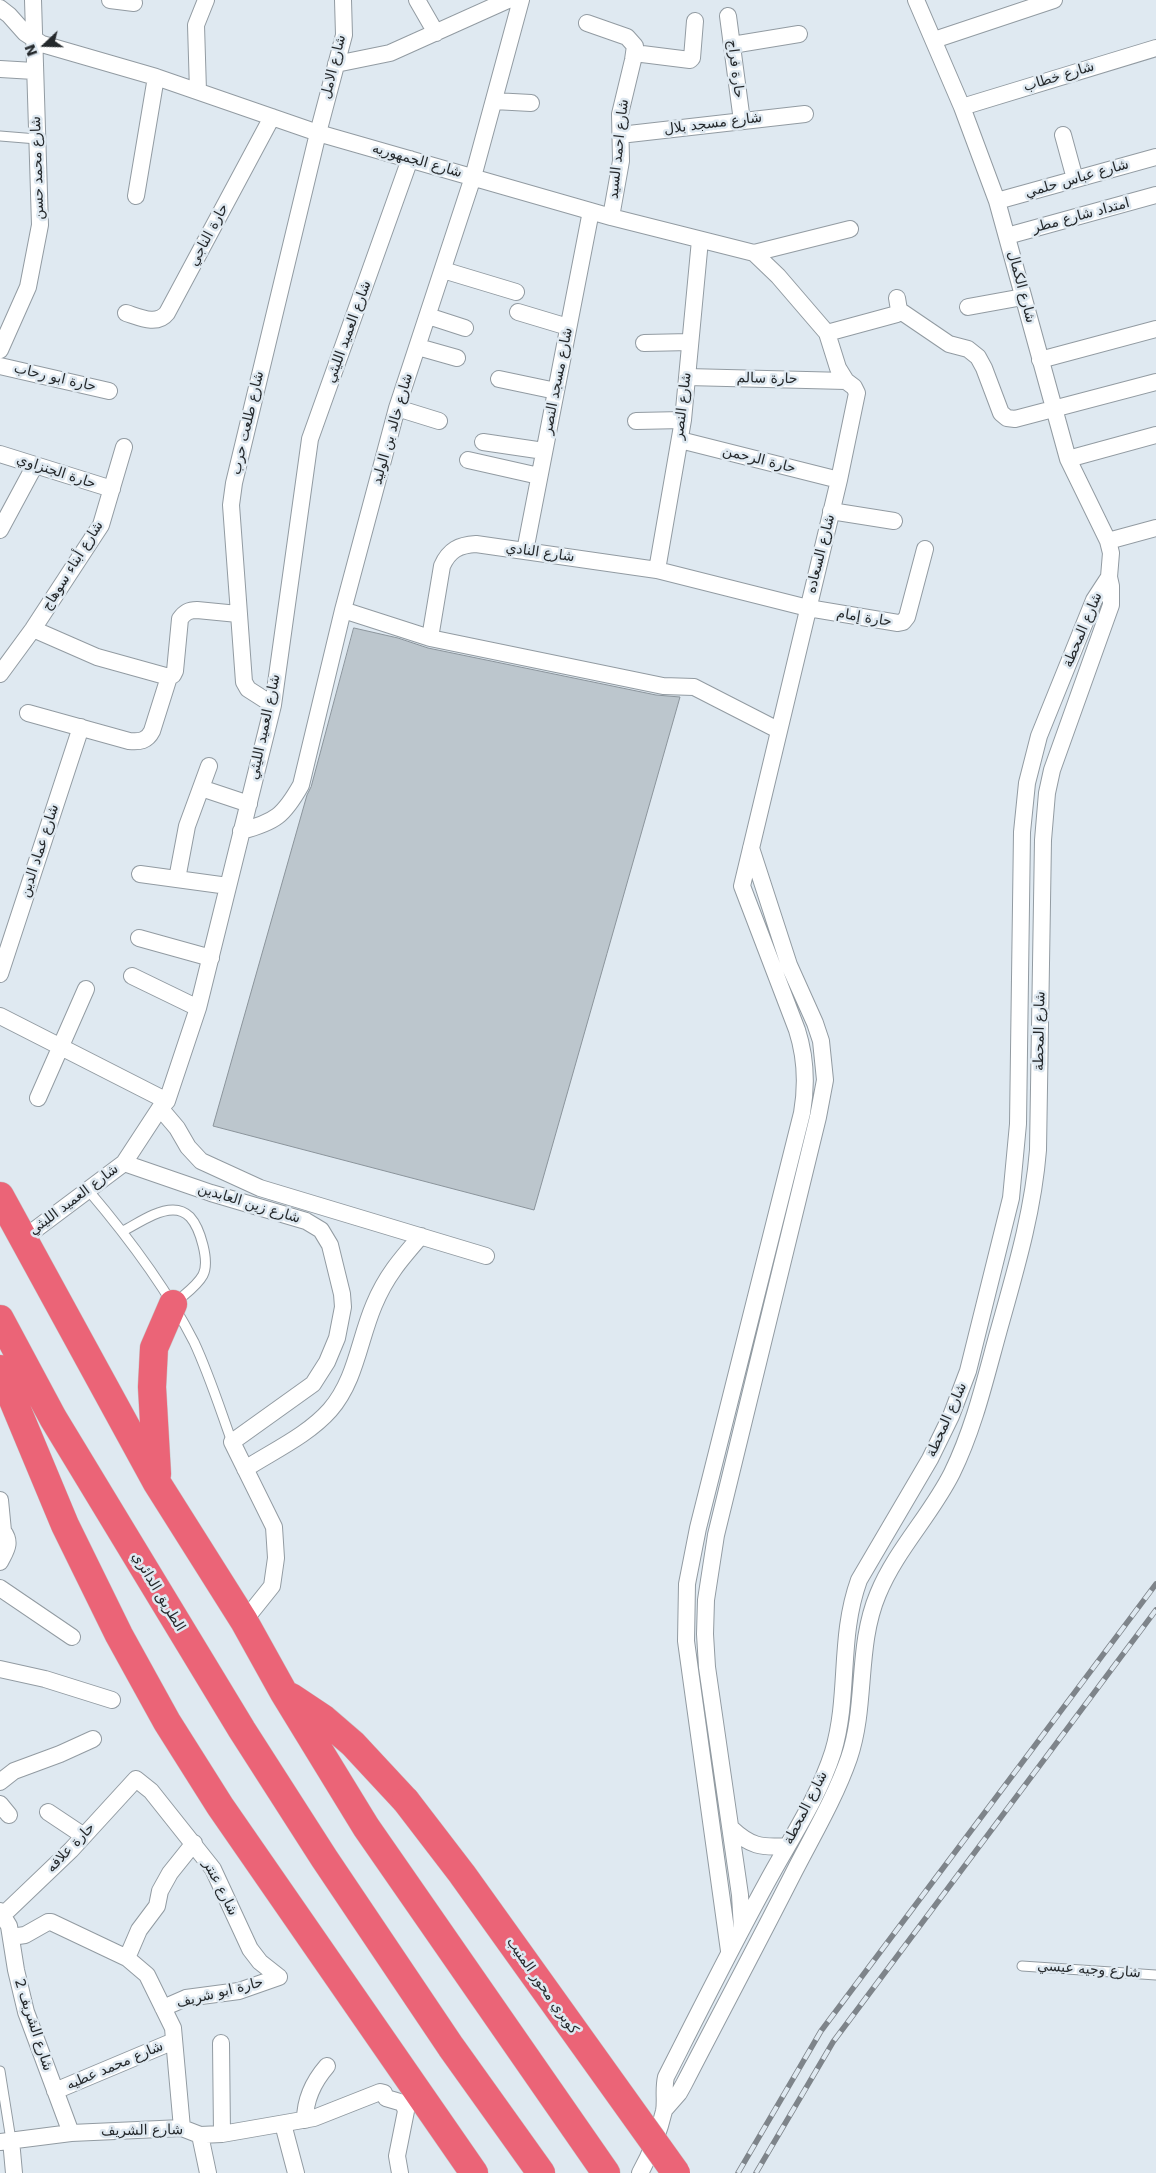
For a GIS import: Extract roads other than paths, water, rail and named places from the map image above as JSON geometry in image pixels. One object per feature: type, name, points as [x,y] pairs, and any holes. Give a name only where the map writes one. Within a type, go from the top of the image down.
[{"type":"highway","points":[[0,1196],[157,1483],[244,1621],[284,1693],[366,1827],[606,2173]]},
{"type":"highway","points":[[157,1483],[152,1397],[154,1348],[174,1304]]},
{"type":"highway","name":"الطريق الدائري","points":[[0,1319],[53,1418],[242,1730],[324,1858],[451,2047],[542,2173]]},
{"type":"highway","points":[[0,1369],[61,1517],[119,1635],[167,1722],[214,1798],[474,2173]]},
{"type":"highway","name":"كوبري محور المنيب","points":[[284,1693],[324,1718],[353,1744],[406,1801],[462,1874],[676,2173]]},
{"type":"street","name":"شارع محمد حسن","points":[[0,350],[7,318],[28,287],[40,225],[33,0]]},
{"type":"street","points":[[110,0],[134,3]]},
{"type":"street","points":[[195,0],[198,91]]},
{"type":"street","points":[[196,25],[206,0]]},
{"type":"street","name":"شارع الامل","points":[[318,133],[344,34],[343,0]]},
{"type":"street","points":[[417,0],[436,33]]},
{"type":"street","points":[[336,64],[390,53],[508,0]]},
{"type":"street","name":"شارع خالد بن الوليد","points":[[242,831],[267,824],[288,808],[301,784],[343,610],[397,408],[474,177],[521,0]]},
{"type":"street","name":"شارع الكمال","points":[[916,0],[962,107],[997,201],[1068,459],[1108,541],[1111,553],[1109,577]]},
{"type":"street","points":[[934,40],[1054,0]]},
{"type":"street","name":"شارع الجمهوريه","points":[[0,8],[10,14],[33,40],[42,44],[156,77],[318,133],[611,217],[754,253],[850,229]]},
{"type":"street","name":"حارة فراج","points":[[728,16],[742,121]]},
{"type":"street","points":[[587,23],[627,37],[632,41],[634,52],[690,60],[692,58],[695,21]]},
{"type":"street","points":[[732,45],[799,34]]},
{"type":"street","name":"شارع خطاب","points":[[962,107],[1156,48]]},
{"type":"street","name":"شارع احمد السيد","points":[[611,217],[621,161],[620,114],[634,52]]},
{"type":"street","points":[[0,69],[34,71]]},
{"type":"street","points":[[136,196],[156,77]]},
{"type":"street","points":[[494,101],[531,103]]},
{"type":"street","name":"شارع مسجد بلال","points":[[620,135],[805,114]]},
{"type":"street","name":"حارة الناجي","points":[[126,313],[158,320],[164,318],[272,116]]},
{"type":"street","name":"شارع طلعت حرب","points":[[273,705],[248,689],[244,682],[231,505],[234,483],[318,133]]},
{"type":"street","points":[[1063,135],[1075,179]]},
{"type":"street","name":"شارع عباس حلمي","points":[[997,201],[1156,157]]},
{"type":"street","name":"شارع العميد الليثي","points":[[24,1238],[124,1163],[164,1104],[198,1008],[273,705],[310,439],[410,159]]},
{"type":"street","name":"امتداد شارع مطر","points":[[1007,236],[1156,195]]},
{"type":"street","name":"شارع مسجد النصر","points":[[525,551],[591,211]]},
{"type":"street","name":"شارع النصر","points":[[657,570],[683,420],[700,240]]},
{"type":"street","name":"شارع السعاده","points":[[754,253],[778,276],[827,333],[838,368],[846,381],[854,387],[857,394],[839,480],[750,846],[742,886],[774,970]]},
{"type":"street","points":[[443,270],[516,292]]},
{"type":"street","points":[[968,307],[1023,297]]},
{"type":"street","points":[[827,333],[892,316],[898,304],[949,344],[968,350],[978,357],[1001,413],[1007,418],[1015,419],[1054,410],[1156,382]]},
{"type":"street","points":[[518,312],[568,326]]},
{"type":"street","points":[[428,316],[466,328]]},
{"type":"street","points":[[1040,360],[1156,329]]},
{"type":"street","points":[[644,343],[690,342]]},
{"type":"street","points":[[418,347],[458,358]]},
{"type":"street","name":"حارة ابو رحاب","points":[[0,366],[109,391]]},
{"type":"street","name":"حارة سالم","points":[[687,377],[846,381]]},
{"type":"street","points":[[499,379],[556,391]]},
{"type":"street","points":[[397,408],[439,421]]},
{"type":"street","points":[[636,421],[683,420]]},
{"type":"street","points":[[1068,459],[1156,435]]},
{"type":"street","name":"حارة الرحمن","points":[[680,440],[839,480]]},
{"type":"street","points":[[483,442],[544,451]]},
{"type":"street","name":"شارع أبناء سوهاج","points":[[0,674],[33,629],[101,526],[124,447]]},
{"type":"street","name":"حارة الجنزاوي","points":[[0,454],[112,489]]},
{"type":"street","points":[[468,460],[539,476]]},
{"type":"street","points":[[0,530],[34,465]]},
{"type":"street","points":[[831,511],[894,521]]},
{"type":"street","points":[[1108,541],[1156,528]]},
{"type":"street","name":"شارع النادي","points":[[430,638],[442,566],[447,556],[465,544],[657,570],[808,608]]},
{"type":"street","name":"حارة إمام","points":[[808,608],[898,623],[903,622],[907,617],[925,549]]},
{"type":"street","name":"شارع المحطة","points":[[665,2109],[664,2087],[666,2076],[729,1951],[817,1791],[833,1751],[841,1709],[847,1623],[851,1601],[859,1580],[930,1459],[951,1416],[968,1371],[1006,1223],[1017,1148],[1022,832],[1027,783],[1040,736],[1094,600],[1109,577]]},
{"type":"street","name":"شارع المحطة","points":[[665,2109],[681,2089],[842,1776],[855,1733],[864,1652],[872,1611],[888,1573],[940,1495],[962,1451],[978,1405],[1032,1205],[1038,1150],[1044,816],[1050,778],[1059,747],[1111,605],[1109,577]]},
{"type":"street","points":[[28,713],[129,741],[139,742],[149,738],[169,677],[175,671],[180,619],[190,610],[238,614]]},
{"type":"street","points":[[343,610],[430,638],[663,686],[694,687],[778,730]]},
{"type":"street","points":[[33,629],[97,657],[169,677]]},
{"type":"street","name":"شارع عماد الدين","points":[[0,974],[81,728]]},
{"type":"street","points":[[176,879],[187,826],[208,766]]},
{"type":"street","points":[[201,788],[248,804]]},
{"type":"street","points":[[745,1966],[740,1895],[708,1666],[706,1609],[710,1568],[716,1535],[823,1098],[825,1080],[823,1051],[815,1023],[789,965],[750,846]]},
{"type":"street","points":[[140,874],[228,886]]},
{"type":"street","points":[[139,938],[210,958]]},
{"type":"street","points":[[729,1951],[690,1669],[686,1612],[692,1556],[805,1096],[806,1079],[802,1046],[774,970],[789,965]]},
{"type":"street","points":[[132,976],[198,1008]]},
{"type":"street","points":[[38,1098],[86,989]]},
{"type":"street","name":"شارع زين العابدين","points":[[0,1016],[61,1046],[164,1104],[188,1147],[201,1161],[260,1188],[486,1256]]},
{"type":"street","name":"شارع زين العابدين","points":[[124,1163],[211,1193],[306,1221],[321,1230],[330,1245],[342,1294],[343,1307],[337,1338],[327,1362],[313,1384],[232,1442]]},
{"type":"street","points":[[245,1469],[310,1428],[330,1410],[342,1392],[357,1361],[370,1313],[385,1279],[421,1236]]},
{"type":"street","points":[[343,1307],[370,1313]]},
{"type":"street","points":[[232,1442],[274,1527],[276,1558],[272,1586],[244,1621]]},
{"type":"street","points":[[0,1500],[3,1518],[2,1531],[8,1537],[9,1545],[0,1562]]},
{"type":"street","points":[[0,1588],[72,1637]]},
{"type":"street","points":[[0,1669],[45,1679],[112,1700]]},
{"type":"street","points":[[0,1782],[14,1771],[60,1754],[93,1739]]},
{"type":"street","name":"حارة علافه","points":[[1,1913],[84,1836],[136,1779]]},
{"type":"street","name":"شارع عنتر","points":[[136,1779],[151,1791],[213,1869],[250,1949],[260,1962],[278,1977]]},
{"type":"street","points":[[48,1812],[84,1836]]},
{"type":"street","points":[[731,1828],[750,1843],[759,1846],[787,1846]]},
{"type":"street","points":[[127,1958],[139,1930],[156,1906],[160,1891],[170,1873],[194,1843]]},
{"type":"street","name":"شارع الشريف 2","points":[[1,1913],[9,1926],[16,1970],[26,2012],[72,2133]]},
{"type":"street","points":[[11,1937],[25,1935],[51,1922],[127,1958],[147,1976],[173,2028],[182,2128]]},
{"type":"street","name":"حارة ابو شريف","points":[[163,2008],[186,1998],[239,1991],[278,1977]]},
{"type":"street","name":"شارع محمد عطيه","points":[[55,2091],[174,2041]]},
{"type":"street","points":[[221,2043],[222,2134]]},
{"type":"street","points":[[305,2120],[305,2106],[320,2074],[327,2066]]},
{"type":"street","name":"شارع الشريف","points":[[5,2141],[72,2133],[182,2128],[200,2135],[222,2134],[314,2118],[380,2092],[384,2093],[386,2098],[403,2103],[406,2111],[397,2156],[400,2173]]},
{"type":"street","points":[[640,2173],[648,2159],[665,2109]]},
{"type":"street","points":[[283,2124],[296,2173]]},
{"type":"street","points":[[200,2135],[208,2173]]},
{"type":"street","points":[[5,2141],[14,2173]]},
{"type":"lane","points":[[0,136],[37,139]]},
{"type":"lane","points":[[88,1190],[123,1231],[174,1304],[194,1344],[232,1442]]},
{"type":"lane","points":[[123,1231],[170,1210],[181,1211],[191,1218],[205,1251],[207,1261],[203,1274],[194,1286],[174,1304]]},
{"type":"lane","name":"شارع وجيه عيسي","points":[[1022,1966],[1156,1975]]},
{"type":"lane","points":[[0,2071],[5,2141]]},
{"type":"railway","points":[[738,2173],[821,2031],[1156,1584]]},
{"type":"railway","points":[[756,2173],[833,2042],[1156,1610]]}]
